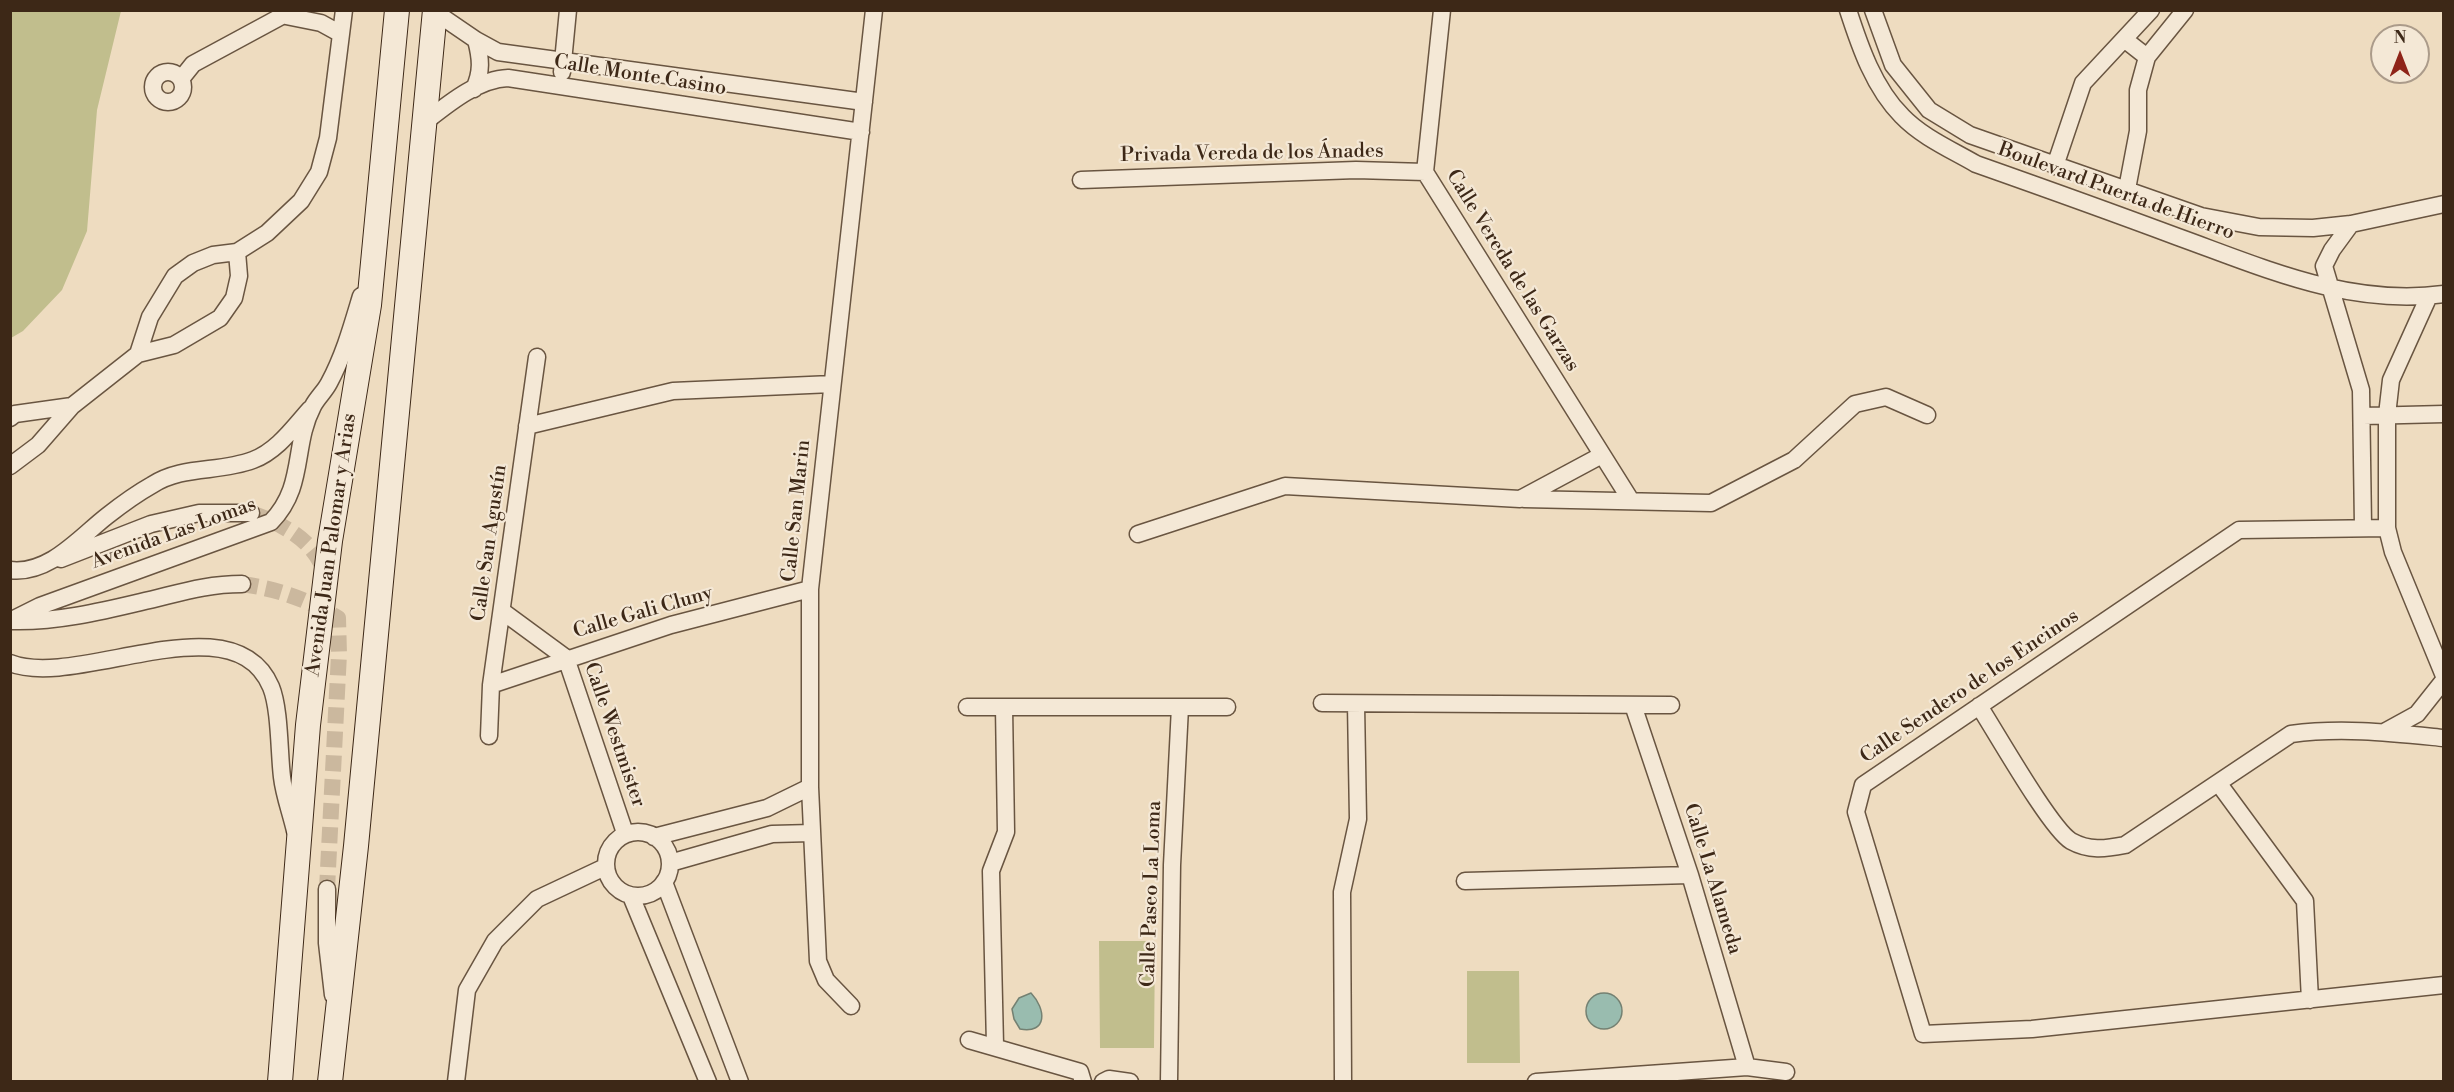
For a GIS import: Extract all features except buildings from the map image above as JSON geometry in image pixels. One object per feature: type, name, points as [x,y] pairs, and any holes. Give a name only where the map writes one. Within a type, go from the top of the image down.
[{"type":"main road","name":"Avenida Juan Palomar y Arias","points":[[280,1082],[308,725],[330,541],[376,246],[397,10]]},
{"type":"main road","points":[[330,1082],[435,11]]},
{"type":"street","points":[[138,354],[150,316],[175,276],[193,263],[213,255],[237,252],[267,233],[301,201],[320,172],[328,138],[344,10]]},
{"type":"street","points":[[561,85],[568,10]]},
{"type":"street","name":"Calle San Marin","points":[[851,1006],[826,980],[818,961],[810,788],[810,589],[874,10]]},
{"type":"street","name":"Calle Vereda de las Garzas","points":[[1442,10],[1425,172],[1630,499]]},
{"type":"street","name":"Boulevard Puerta de Hierro","points":[[1848,10],[1866,62],[1887,97],[1903,117],[1935,141],[1976,164],[2302,282],[2361,294],[2436,295]]},
{"type":"street","name":"Boulevard Puerta de Hierro","points":[[1873,10],[1893,65],[1929,110],[1970,135],[2201,216],[2259,227],[2313,228],[2351,224],[2444,204]]},
{"type":"street","points":[[2055,166],[2083,83],[2151,10]]},
{"type":"street","points":[[2127,189],[2138,131],[2138,90],[2147,57],[2184,10]]},
{"type":"street","name":"Calle Monte Casino","points":[[435,11],[476,40],[498,52],[864,102]]},
{"type":"street","points":[[181,79],[193,64],[290,13],[321,23],[341,34]]},
{"type":"street","points":[[2124,39],[2147,57]]},
{"type":"street","points":[[474,90],[481,70],[481,59],[476,40]]},
{"type":"street","name":"Calle Monte Casino","points":[[425,122],[474,90],[498,79],[561,85],[861,132]]},
{"type":"street","name":"Privada Vereda de los Ánades","points":[[1081,180],[1356,170],[1425,172]]},
{"type":"street","points":[[2351,224],[2332,249],[2324,266],[2328,288],[2361,390],[2364,526]]},
{"type":"street","name":"Avenida Las Lomas","points":[[47,563],[85,536],[127,501],[167,475],[252,460],[274,448],[328,385],[347,345],[376,246]]},
{"type":"street","points":[[10,466],[38,445],[72,406],[138,354],[174,345],[220,318],[234,298],[239,276],[237,252]]},
{"type":"street","points":[[2386,731],[2417,714],[2444,678],[2392,552],[2387,528],[2387,415],[2391,380],[2436,295]]},
{"type":"street","name":"Calle San Agustín","points":[[489,736],[491,685],[537,357]]},
{"type":"street","points":[[527,426],[673,392],[832,384]]},
{"type":"street","points":[[1138,534],[1285,486],[1520,499],[1711,502],[1794,460],[1855,404],[1886,397],[1927,415]]},
{"type":"street","points":[[10,418],[15,414],[72,406]]},
{"type":"street","name":"Avenida Las Lomas","points":[[10,621],[40,606],[271,522],[284,509],[296,479],[312,406]]},
{"type":"street","points":[[2363,416],[2444,414]]},
{"type":"street","points":[[1520,499],[1602,455]]},
{"type":"street","name":"Avenida Las Lomas","points":[[10,570],[19,571],[78,554],[151,524],[199,513],[250,513]]},
{"type":"street","name":"Calle Sendero de los Encinos","points":[[2387,528],[2364,526],[2240,530],[1863,785],[1856,812],[1923,1034],[2032,1029],[2444,985]]},
{"type":"street","name":"Avenida Las Lomas","points":[[10,621],[45,621],[142,602],[211,584],[242,584]]},
{"type":"street","name":"Calle Gali Cluny","points":[[491,685],[566,658],[671,625],[810,589]]},
{"type":"street","name":"Calle Westmister","points":[[502,611],[566,658],[625,833]]},
{"type":"street","points":[[10,663],[58,669],[181,647],[220,650],[247,657],[263,672],[272,689],[282,780],[299,847]]},
{"type":"street","points":[[1322,703],[1671,705]]},
{"type":"street","points":[[1343,1082],[1342,892],[1358,819],[1356,704]]},
{"type":"street","name":"Calle La Alameda","points":[[1633,705],[1690,875],[1747,1067]]},
{"type":"street","points":[[1979,706],[2041,805],[2069,840],[2096,850],[2125,845],[2291,734],[2315,731],[2386,731],[2409,736],[2444,738]]},
{"type":"street","points":[[967,707],[1227,707]]},
{"type":"street","points":[[995,1045],[991,871],[1006,832],[1004,707]]},
{"type":"street","name":"Calle Paseo La Loma","points":[[1169,1082],[1172,865],[1180,707]]},
{"type":"street","points":[[2219,783],[2305,901],[2310,1000]]},
{"type":"street","points":[[654,837],[766,808],[810,788]]},
{"type":"street","points":[[766,808],[772,834]]},
{"type":"street","points":[[646,832],[654,837],[663,843],[670,863],[664,882],[650,894],[632,896],[613,886],[605,867],[609,847],[625,833],[646,832]]},
{"type":"street","points":[[670,863],[772,834],[812,833]]},
{"type":"street","points":[[456,1082],[467,990],[495,941],[537,899],[605,867]]},
{"type":"street","points":[[1465,881],[1690,875]]},
{"type":"street","points":[[664,882],[740,1082]]},
{"type":"street","points":[[327,889],[327,943],[336,1029]]},
{"type":"street","points":[[632,896],[708,1082]]},
{"type":"street","points":[[969,1040],[995,1045],[1080,1072],[1083,1082]]},
{"type":"street","points":[[1536,1082],[1747,1067],[1786,1072]]},
{"type":"street","points":[[1103,1082],[1108,1079],[1130,1082]]},
{"type":"shaded area","points":[[11,10],[121,11],[97,110],[87,231],[62,290],[23,331],[11,338]]},
{"type":"shaded area","points":[[1099,941],[1155,941],[1154,1048],[1100,1048]]},
{"type":"shaded area","points":[[1467,971],[1519,971],[1520,1063],[1467,1063]]},
{"type":"shaded area","points":[[1031,993],[1040,1006],[1042,1019],[1036,1028],[1020,1029],[1014,1019],[1012,1009],[1019,998]]},
{"type":"shaded area","points":[[1604,993],[1617,998],[1622,1011],[1617,1024],[1604,1029],[1591,1024],[1586,1011],[1591,998]]},
{"type":"tunnel","points":[[251,513],[297,536],[315,553],[326,576]]},
{"type":"tunnel","points":[[242,584],[292,596],[315,605],[338,618],[339,654],[327,889]]}]
